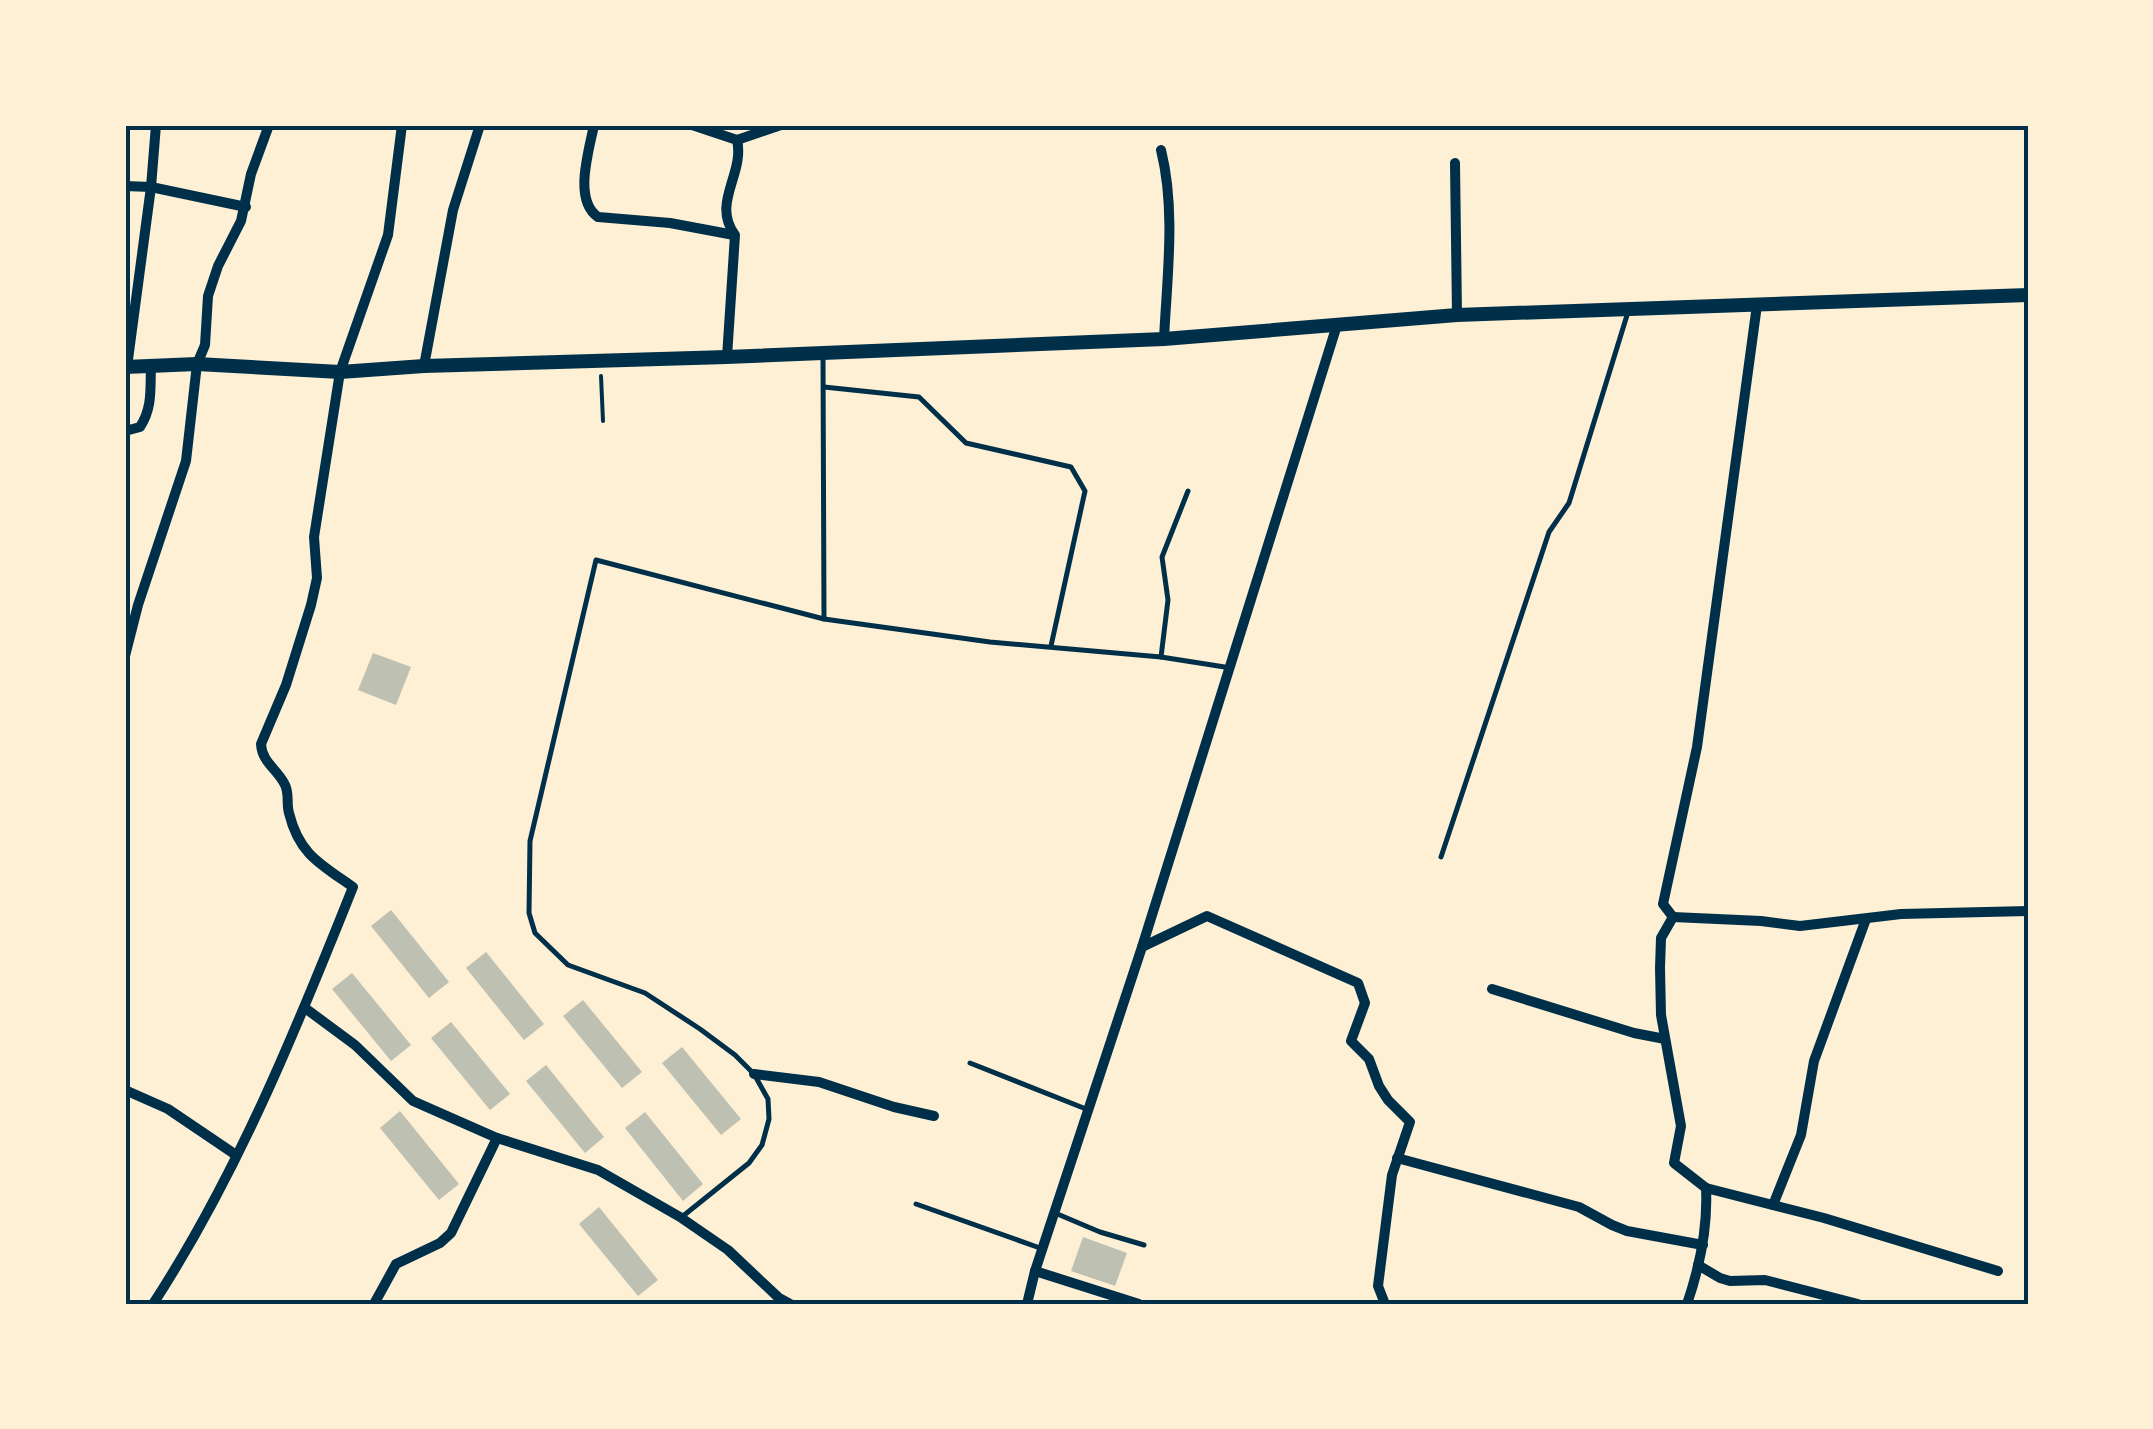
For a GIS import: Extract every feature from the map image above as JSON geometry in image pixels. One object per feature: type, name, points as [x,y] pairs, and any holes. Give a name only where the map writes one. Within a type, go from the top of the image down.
[{"type":"street","points":[[154,125],[150,187],[126,367],[197,364],[340,372],[1164,339],[1456,315],[2028,295]]},
{"type":"street","points":[[126,648],[186,460],[212,282],[246,207],[251,174],[269,125]]},
{"type":"street","points":[[153,1304],[209,1210],[236,1155],[305,1008],[353,887],[310,858],[297,840],[287,808],[287,790],[262,754],[261,744],[286,685],[317,578],[314,536],[340,372],[388,235],[402,125]]},
{"type":"street","points":[[424,366],[453,210],[480,125]]},
{"type":"street","points":[[594,125],[584,196],[591,213],[735,235]]},
{"type":"street","points":[[692,125],[737,140],[781,125]]},
{"type":"street","points":[[727,357],[735,235],[725,216],[740,153],[737,140]]},
{"type":"street","points":[[1161,150],[1169,220],[1164,339]]},
{"type":"street","points":[[1455,163],[1456,315]]},
{"type":"street","points":[[125,186],[150,187],[246,207]]},
{"type":"street","points":[[1757,306],[1697,747],[1663,904],[1673,917],[1800,926],[1901,914],[2028,910]]},
{"type":"street","points":[[1027,1304],[1337,325]]},
{"type":"street","points":[[125,431],[140,426],[148,413],[151,365]]},
{"type":"street","points":[[1142,947],[1207,916],[1358,983],[1365,1003],[1351,1041],[1369,1059],[1388,1100],[1410,1122],[1392,1175],[1378,1286],[1385,1304]]},
{"type":"street","points":[[1673,917],[1661,938],[1662,1015],[1681,1126],[1674,1163],[1706,1188],[1998,1270]]},
{"type":"street","points":[[1773,1205],[1800,1135],[1814,1060],[1866,919]]},
{"type":"street","points":[[1492,989],[1665,1039]]},
{"type":"street","points":[[305,1008],[355,1046],[413,1101],[498,1138],[598,1170],[728,1250],[790,1304]]},
{"type":"street","points":[[754,1074],[819,1082],[934,1116]]},
{"type":"street","points":[[125,1090],[168,1109],[236,1155]]},
{"type":"street","points":[[374,1304],[396,1264],[452,1233],[498,1138]]},
{"type":"street","points":[[1397,1158],[1579,1207],[1627,1231],[1703,1245]]},
{"type":"street","points":[[1687,1304],[1707,1222],[1706,1188]]},
{"type":"street","points":[[1698,1265],[1730,1282],[1765,1280],[1858,1304]]},
{"type":"street","points":[[1035,1272],[1139,1304]]},
{"type":"lane","points":[[1441,857],[1550,532],[1569,503],[1628,310]]},
{"type":"lane","points":[[822,353],[824,619]]},
{"type":"lane","points":[[824,387],[919,397],[966,443],[1071,466],[1085,491],[1051,646]]},
{"type":"lane","points":[[1161,658],[1168,600],[1162,558],[1188,491]]},
{"type":"lane","points":[[680,1218],[749,1162],[762,1145],[769,1119],[768,1099],[754,1074],[735,1055],[645,993],[568,965],[535,933],[529,914],[530,840],[596,560],[824,619],[1230,668]]},
{"type":"lane","points":[[970,1063],[1089,1110]]},
{"type":"lane","points":[[916,1204],[1043,1249]]},
{"type":"lane","points":[[1054,1213],[1144,1245]]},
{"type":"path","points":[[600,360],[603,421]]},
{"type":"building","points":[[373,653],[411,667],[396,705],[358,690]]},
{"type":"building","points":[[391,910],[449,982],[429,998],[371,926]]},
{"type":"building","points":[[486,952],[544,1024],[524,1040],[466,968]]},
{"type":"building","points":[[352,973],[411,1045],[391,1061],[332,989]]},
{"type":"building","points":[[583,1000],[642,1072],[622,1088],[563,1016]]},
{"type":"building","points":[[451,1022],[510,1094],[490,1110],[431,1038]]},
{"type":"building","points":[[682,1047],[741,1119],[721,1135],[662,1063]]},
{"type":"building","points":[[546,1065],[604,1137],[585,1153],[526,1081]]},
{"type":"building","points":[[400,1111],[459,1184],[439,1200],[380,1128]]},
{"type":"building","points":[[645,1112],[703,1184],[683,1201],[625,1128]]},
{"type":"building","points":[[599,1207],[658,1280],[638,1296],[579,1224]]},
{"type":"building","points":[[1083,1237],[1127,1253],[1115,1286],[1071,1271]]}]
